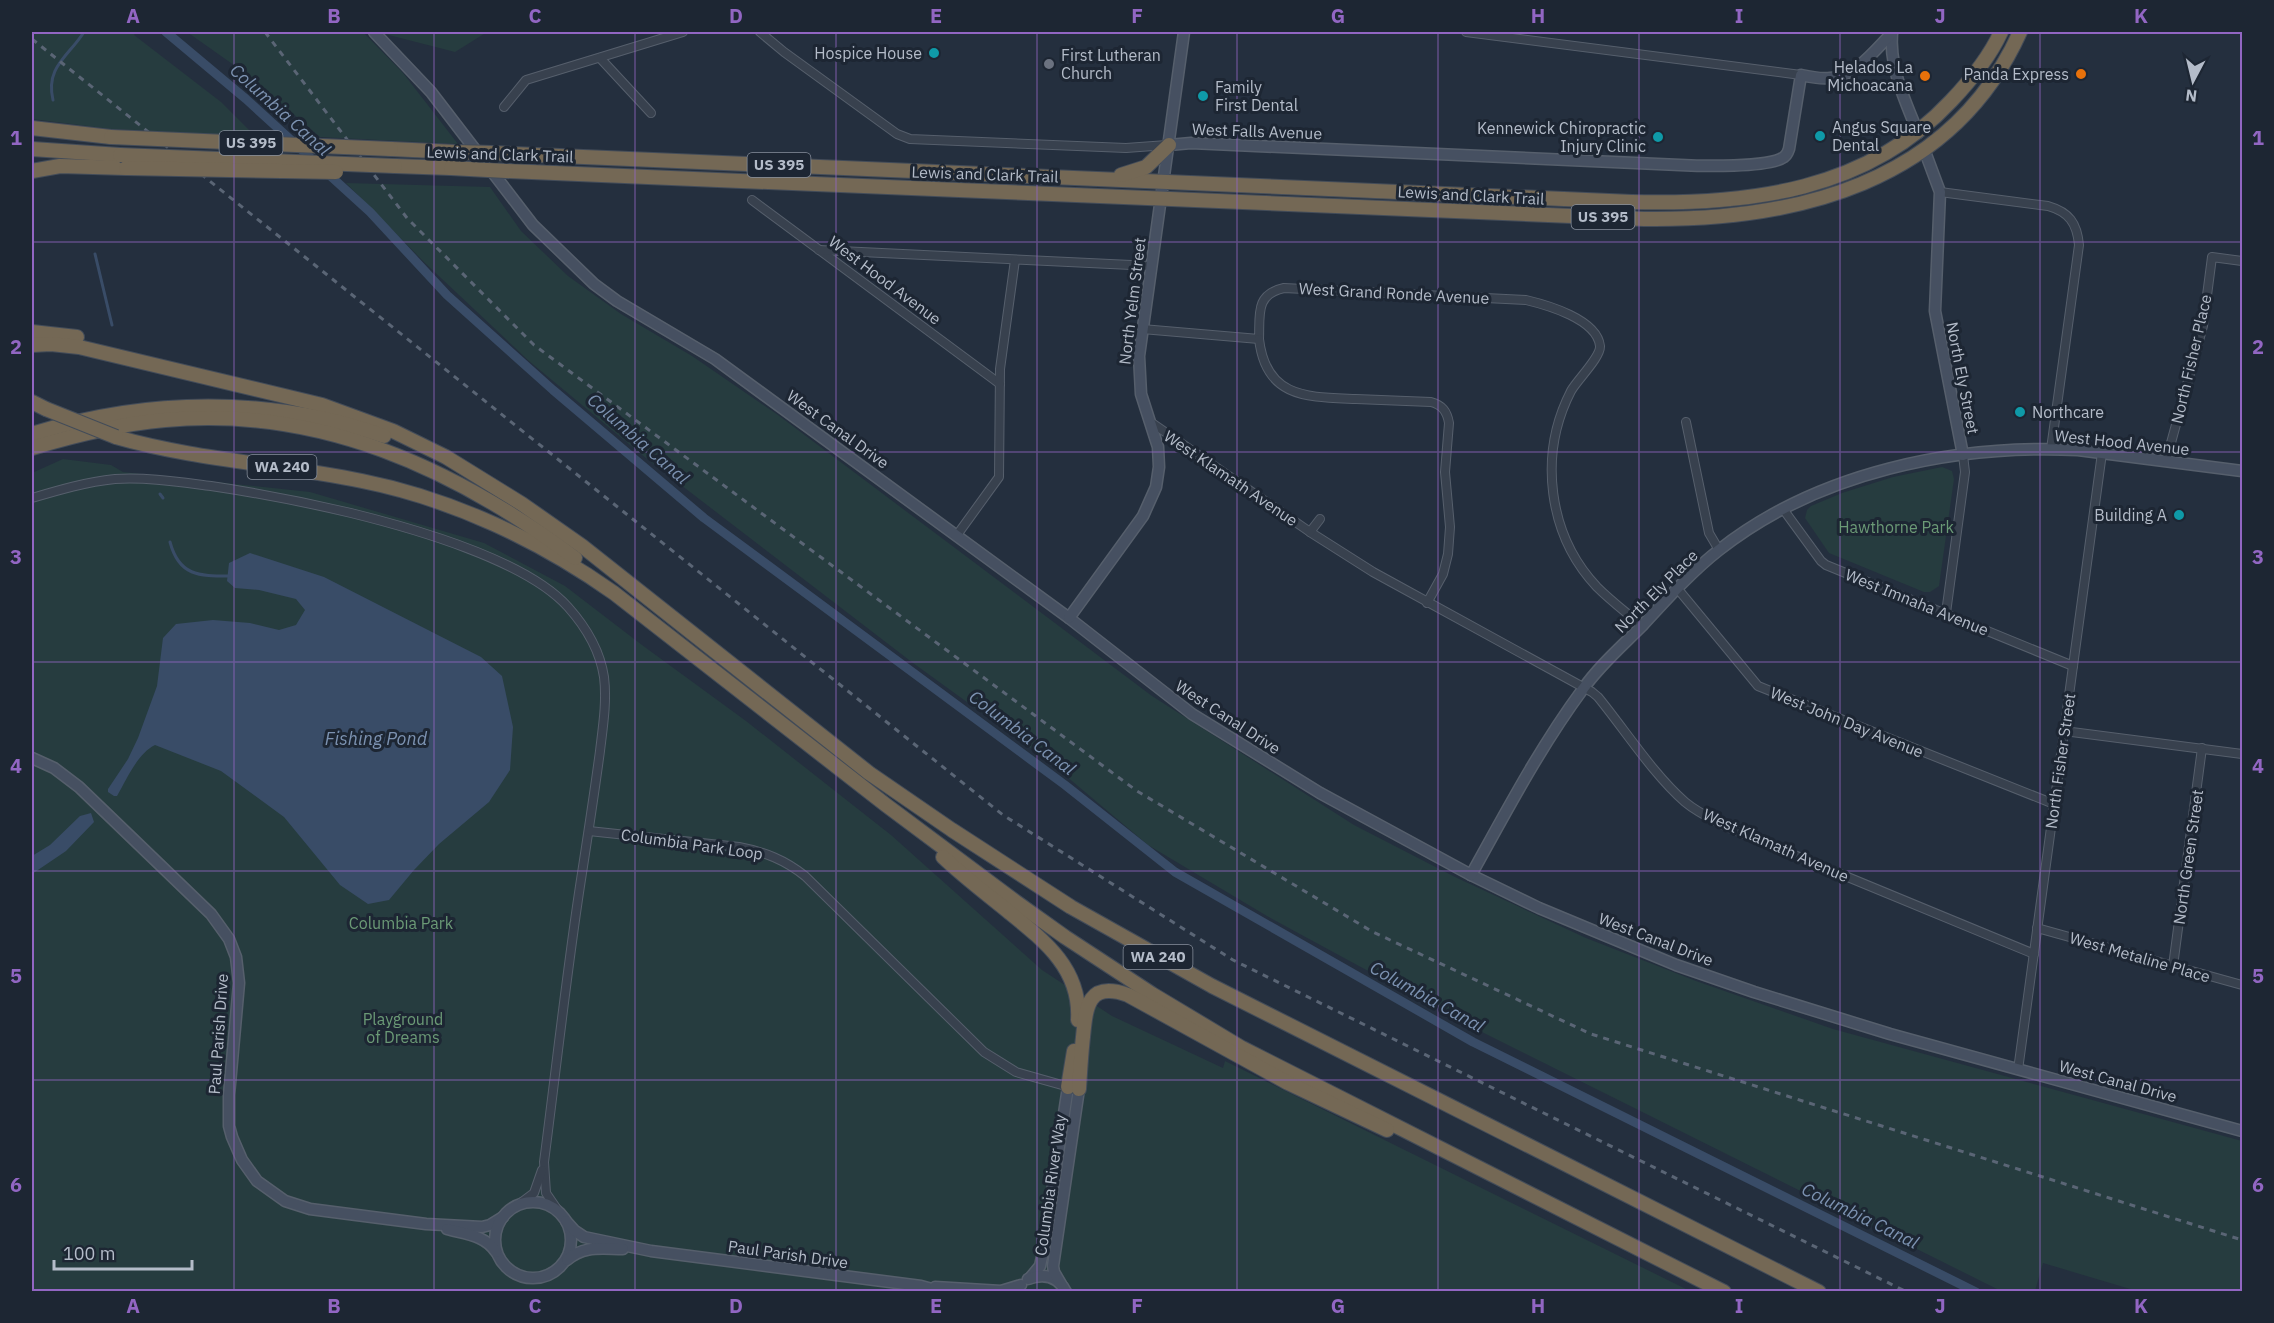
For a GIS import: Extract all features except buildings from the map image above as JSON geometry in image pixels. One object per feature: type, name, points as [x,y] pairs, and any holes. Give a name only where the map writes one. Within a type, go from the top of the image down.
[{"type":"highway","name":"US 395","points":[[1918,133],[1971,79],[2001,32]]},
{"type":"highway","name":"US 395","points":[[1924,149],[1971,107],[1996,74],[2020,32]]},
{"type":"highway","points":[[32,128],[111,137]]},
{"type":"highway","name":"Lewis and Clark Trail","points":[[32,135],[1632,202],[1717,200],[1792,190],[1829,180],[1870,164],[1918,133]]},
{"type":"highway","points":[[1108,179],[1142,169],[1169,145]]},
{"type":"highway","name":"Lewis and Clark Trail","points":[[32,150],[1644,219],[1710,218],[1775,210],[1833,196],[1874,180],[1924,149]]},
{"type":"highway","points":[[32,171],[60,166],[325,172],[395,166]]},
{"type":"highway","points":[[32,332],[80,338],[199,375]]},
{"type":"highway","name":"WA 240","points":[[32,345],[70,345],[314,403],[393,431],[452,460],[555,527],[869,773],[1071,907],[1242,1001],[1819,1292]]},
{"type":"highway","name":"WA 240","points":[[32,402],[116,437],[193,455],[365,481],[429,499],[480,518],[534,544],[581,571],[636,610],[886,805],[1065,937],[1152,994],[1242,1048],[1724,1292]]},
{"type":"highway","points":[[32,434],[109,414],[167,407],[246,407],[296,413],[362,429],[416,449],[478,480],[555,527]]},
{"type":"highway","points":[[32,448],[121,426],[168,419],[198,418],[270,422],[342,436],[412,460],[489,500],[566,552],[636,610]]},
{"type":"highway","points":[[886,805],[956,869],[1034,933],[1054,951],[1065,966],[1076,991],[1078,1009],[1073,1088]]},
{"type":"highway","points":[[1073,1088],[1087,1006],[1093,997],[1101,992],[1118,992],[1288,1083],[1369,1123],[1479,1167]]},
{"type":"street","name":"West Canal Drive","points":[[374,32],[431,92],[532,225],[580,271],[617,301],[715,359],[1069,618],[1192,714],[1320,793],[1471,875],[1539,908],[1676,964],[1825,1015],[2242,1131]]},
{"type":"street","points":[[504,107],[526,80],[683,32]]},
{"type":"street","name":"West Falls Avenue","points":[[760,32],[888,127],[910,139],[1123,148],[1191,143],[1696,165],[1764,162],[1786,155],[1791,143],[1801,75]]},
{"type":"street","name":"North Yelm Street","points":[[1069,618],[1128,538],[1153,496],[1158,475],[1156,436],[1144,405],[1139,379],[1138,356],[1184,32]]},
{"type":"street","points":[[1466,32],[1828,78],[1842,76],[1864,60],[1892,32]]},
{"type":"street","points":[[1892,32],[1891,54],[1894,69],[1918,133]]},
{"type":"street","points":[[600,58],[651,113]]},
{"type":"street","name":"North Ely Street","points":[[1924,149],[1940,192],[1935,311],[1965,472],[1946,613]]},
{"type":"street","points":[[1940,192],[2048,206],[2070,217],[2076,228],[2079,245],[2052,449]]},
{"type":"street","name":"West Hood Avenue","points":[[752,200],[1000,384]]},
{"type":"street","points":[[819,250],[1152,266]]},
{"type":"street","name":"North Fisher Place","points":[[2166,461],[2203,326],[2212,257],[2242,261]]},
{"type":"street","points":[[957,535],[999,477],[1000,384],[1015,260]]},
{"type":"street","name":"West Grand Ronde Avenue","points":[[1259,339],[1263,298],[1284,288],[1526,300],[1543,303],[1576,318],[1594,332],[1599,343],[1597,355],[1571,392],[1557,425],[1551,459],[1554,499],[1564,535],[1583,570],[1605,594],[1642,626]]},
{"type":"street","points":[[1142,329],[1259,339],[1261,352],[1270,374],[1276,382],[1293,393],[1316,397],[1439,404],[1444,409],[1449,423],[1445,472],[1450,541],[1443,574],[1427,603]]},
{"type":"street","points":[[1686,422],[1709,533],[1711,540],[1719,550]]},
{"type":"street","name":"West Klamath Avenue","points":[[1152,423],[1373,572],[1584,687],[1598,697],[1670,788],[1707,817],[2034,954]]},
{"type":"street","name":"West Hood Avenue","points":[[1963,455],[2052,449],[2242,471]]},
{"type":"street","name":"North Fisher Street","points":[[2018,1070],[2102,453]]},
{"type":"street","name":"North Ely Place","points":[[1471,875],[1534,763],[1584,687],[1677,588],[1719,550],[1783,509],[1820,492],[1882,470],[1963,455]]},
{"type":"street","points":[[32,498],[75,486],[121,479],[162,479],[315,505],[389,523],[491,559],[531,578],[558,597],[574,614],[595,647],[602,666],[604,716],[544,1162],[534,1193],[503,1217],[495,1237],[499,1256],[512,1272],[531,1278],[550,1274],[565,1262],[572,1239],[567,1221],[546,1193],[544,1162]]},
{"type":"street","name":"West Imnaha Avenue","points":[[1783,509],[1826,565],[2073,666]]},
{"type":"street","name":"West Klamath Avenue","points":[[1311,532],[1320,519]]},
{"type":"street","name":"West John Day Avenue","points":[[1677,588],[1758,686],[2054,804]]},
{"type":"street","points":[[2064,731],[2242,754]]},
{"type":"street","name":"North Green Street","points":[[2173,966],[2202,748]]},
{"type":"street","name":"Paul Parish Drive","points":[[32,758],[62,773],[92,800],[211,914],[229,939],[236,957],[239,983],[229,1095],[230,1126],[232,1137],[249,1171],[266,1188],[297,1206],[326,1212],[426,1224],[485,1227],[503,1217]]},
{"type":"street","name":"Columbia Park Loop","points":[[589,831],[739,847],[778,858],[805,876],[984,1052],[1016,1072],[1073,1088]]},
{"type":"street","name":"West Metaline Place","points":[[2037,928],[2242,985]]},
{"type":"street","name":"Columbia River Way","points":[[1030,1278],[1041,1263],[1073,1088]]},
{"type":"street","name":"Columbia River Way","points":[[1063,1288],[1053,1266],[1073,1088]]},
{"type":"street","points":[[518,1205],[536,1202],[548,1205],[559,1212]]},
{"type":"street","name":"Paul Parish Drive","points":[[567,1221],[584,1237],[651,1251],[921,1287],[1001,1291],[1019,1288]]},
{"type":"street","name":"Paul Parish Drive","points":[[426,1224],[479,1237],[490,1244],[499,1256]]},
{"type":"street","name":"Paul Parish Drive","points":[[565,1262],[573,1255],[587,1249],[651,1251]]},
{"type":"street","points":[[1019,1288],[1030,1278],[1046,1276],[1063,1288]]},
{"type":"street","name":"Paul Parish Drive","points":[[921,1287],[943,1292]]},
{"type":"green space","points":[[32,32],[136,32],[134,35],[221,102],[255,136],[111,129],[32,119]]},
{"type":"green space","points":[[187,32],[363,32],[403,73],[458,144],[320,137],[248,75]]},
{"type":"green space","points":[[377,32],[487,32],[455,52]]},
{"type":"green space","points":[[346,183],[490,187],[521,231],[568,276],[621,314],[692,356],[778,415],[1152,696],[1354,825],[1455,877],[1586,938],[1696,981],[1833,1029],[2242,1141],[2242,1291],[2137,1291],[2043,1263],[2035,1291],[2001,1291],[1464,1023],[1267,916],[1148,845],[1047,760],[913,663],[647,459],[529,361],[425,263]]},
{"type":"green space","name":"Columbia Park","points":[[63,459],[111,465],[123,472],[310,492],[484,543],[565,586],[746,721],[891,835],[1042,970],[1112,1016],[1223,1068],[1225,1061],[1690,1291],[32,1292],[32,473]]},
{"type":"green space","name":"Hawthorne Park","points":[[1942,467],[1952,471],[1954,479],[1939,586],[1930,592],[1924,592],[1829,553],[1805,518],[1811,506],[1842,493],[1893,477]]},
{"type":"water","name":"Fishing Pond","points":[[250,553],[324,577],[481,657],[502,676],[513,727],[510,770],[489,802],[439,844],[389,900],[368,904],[340,885],[284,817],[221,771],[155,745],[143,754],[117,796],[108,792],[138,738],[157,686],[163,638],[176,624],[213,620],[250,623],[279,630],[296,625],[305,610],[296,599],[259,590],[235,588],[227,581],[229,563]]},
{"type":"water","points":[[91,813],[94,822],[66,851],[32,874],[32,856],[50,845],[80,816]]},
{"type":"waterway","points":[[53,100],[51,89],[55,70],[84,32]]},
{"type":"waterway","name":"Columbia Canal","points":[[166,32],[246,99],[370,212],[447,295],[553,390],[704,518],[1065,785],[1175,872],[1473,1042],[1976,1292]]},
{"type":"waterway","points":[[95,254],[112,325]]},
{"type":"waterway","points":[[160,494],[163,498]]},
{"type":"waterway","points":[[170,542],[179,562],[185,568],[200,574],[229,576]]},
{"type":"railway","points":[[265,32],[407,218],[534,345],[1137,791],[1373,932],[1591,1034],[2242,1240]]},
{"type":"railway","points":[[32,39],[1003,815],[1233,960],[1907,1292]]},
{"type":"place","name":"Hospice House","points":[[934,53]]},
{"type":"place","name":"First Lutheran Church","points":[[1049,64]]},
{"type":"place","name":"Panda Express","points":[[2081,74]]},
{"type":"place","name":"Helados La Michoacana","points":[[1925,76]]},
{"type":"place","name":"Family First Dental","points":[[1203,96]]},
{"type":"place","name":"Angus Square Dental","points":[[1820,136]]},
{"type":"place","name":"Kennewick Chiropractic Injury Clinic","points":[[1658,137]]},
{"type":"place","name":"Northcare","points":[[2020,412]]},
{"type":"place","name":"Building A","points":[[2179,515]]},
{"type":"park label","name":"Playground of Dreams","points":[[403,1028]]}]
